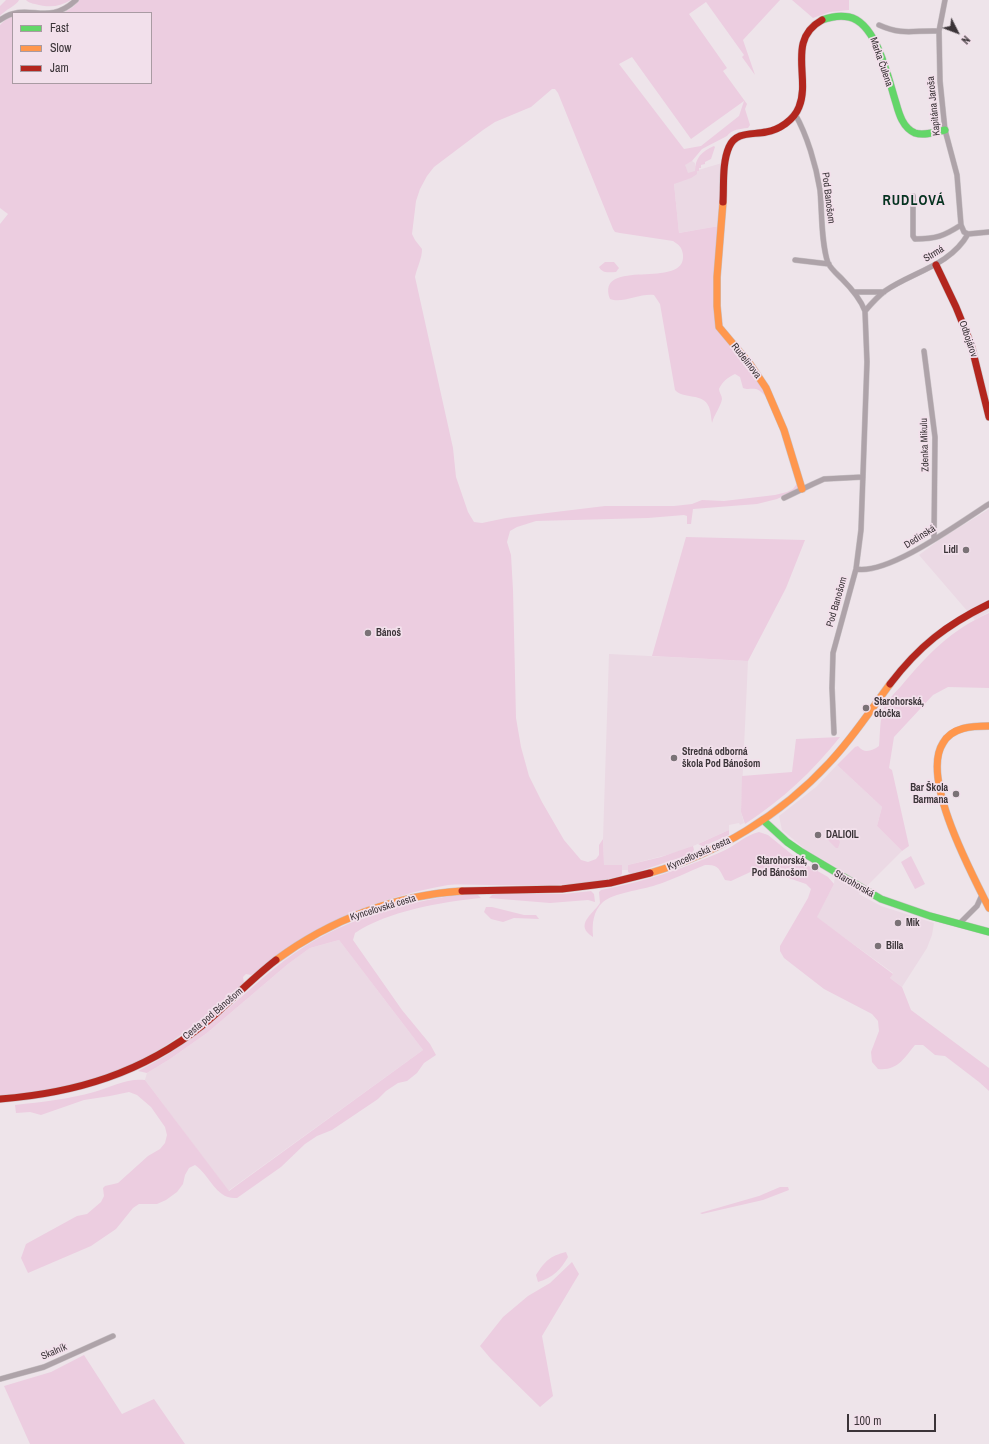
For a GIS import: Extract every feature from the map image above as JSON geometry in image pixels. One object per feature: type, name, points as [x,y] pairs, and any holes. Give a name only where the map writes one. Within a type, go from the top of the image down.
[{"type":"street","points":[[32,7],[55,11],[67,7],[76,0]]},
{"type":"street","name":"Kapitána Jaroša","points":[[945,0],[939,31],[939,59],[945,130],[957,175],[961,225]]},
{"type":"street","points":[[0,20],[10,10],[21,6]]},
{"type":"street","name":"Marka Čulena","points":[[718,254],[724,190],[725,160],[731,142],[740,136],[774,130],[786,124],[795,114],[802,95],[800,59],[802,46],[807,34],[816,24],[837,16],[848,16],[862,23],[873,36],[898,111],[906,127],[911,131],[921,134],[945,130]]},
{"type":"street","points":[[879,25],[896,32],[939,31]]},
{"type":"street","name":"Pod Banošom","points":[[795,114],[802,128],[815,167],[820,190],[821,214],[828,264],[859,298],[865,311],[867,362],[861,530],[856,569],[833,653],[832,688],[834,733]]},
{"type":"street","points":[[913,196],[914,238],[935,238],[949,233],[961,225],[964,232],[968,234],[989,232]]},
{"type":"street","name":"Strmá","points":[[865,311],[884,292],[902,281],[936,265],[956,250],[968,234]]},
{"type":"street","name":"Rudelinova","points":[[718,254],[717,312],[719,327],[757,373],[769,394],[781,424],[802,489]]},
{"type":"street","points":[[795,260],[828,264]]},
{"type":"street","name":"Odbojárov","points":[[936,265],[971,344],[989,417]]},
{"type":"street","points":[[854,292],[884,292]]},
{"type":"street","name":"Zdenka Mikulu","points":[[924,351],[934,425],[934,539]]},
{"type":"street","points":[[784,498],[824,479],[863,477]]},
{"type":"street","name":"Dedinská","points":[[856,569],[869,569],[901,559],[989,504]]},
{"type":"street","name":"Kynceľovská cesta","points":[[323,931],[349,918],[375,908],[435,893],[478,890],[563,889],[605,884],[630,879],[662,870],[700,855],[727,842],[763,820],[796,794],[829,764],[899,673],[931,639],[954,622],[989,604]]},
{"type":"street","points":[[989,726],[977,725],[962,728],[953,733],[945,741],[937,758],[937,776],[951,830],[989,908]]},
{"type":"street","name":"Starohorská","points":[[763,820],[800,852],[881,899],[930,916],[989,932]]},
{"type":"street","points":[[959,924],[977,906],[982,895]]},
{"type":"street","name":"Cesta pod Bánošom","points":[[0,1099],[25,1098],[68,1091],[93,1084],[143,1064],[194,1032],[275,961],[323,931]]},
{"type":"street","name":"Skalník","points":[[0,1379],[44,1367],[113,1336]]},
{"type":"shaded area","points":[[6,0],[19,0],[0,16],[0,6]]},
{"type":"shaded area","points":[[26,0],[71,0],[62,4],[49,6],[31,3]]},
{"type":"shaded area","points":[[79,0],[780,0],[743,40],[755,75],[742,57],[744,55],[706,2],[689,14],[727,68],[723,71],[747,104],[745,109],[750,125],[748,128],[734,131],[702,149],[692,161],[685,165],[688,173],[695,171],[696,162],[700,156],[706,150],[714,146],[711,159],[705,162],[705,164],[701,165],[699,171],[697,171],[697,174],[691,178],[674,184],[679,233],[719,226],[715,324],[749,367],[767,397],[760,391],[743,388],[740,377],[735,374],[726,380],[719,389],[722,399],[712,423],[710,409],[706,402],[702,399],[683,395],[675,390],[660,304],[654,295],[643,295],[620,300],[610,299],[609,286],[616,279],[627,276],[671,271],[680,265],[683,252],[680,246],[673,241],[615,232],[558,93],[555,89],[552,89],[531,107],[495,122],[434,167],[420,189],[416,201],[412,234],[422,249],[415,277],[453,448],[456,477],[468,512],[474,522],[482,523],[506,518],[605,506],[674,506],[692,504],[702,500],[724,501],[775,495],[793,489],[797,481],[799,487],[797,490],[777,499],[757,504],[693,509],[691,524],[687,524],[687,516],[684,515],[648,518],[536,521],[517,527],[510,531],[507,542],[511,555],[513,590],[516,718],[521,747],[529,776],[564,840],[581,860],[588,862],[596,859],[599,855],[599,845],[603,839],[604,865],[622,865],[622,874],[620,876],[604,880],[556,885],[448,885],[409,893],[377,903],[322,927],[289,947],[256,972],[251,975],[246,974],[243,977],[244,983],[216,1007],[178,1037],[150,1055],[109,1074],[65,1087],[21,1094],[0,1095],[0,224],[8,214],[0,208],[0,25],[12,15],[12,84],[152,84],[152,12],[65,12],[73,7]],"holes":[[[632,57],[691,139],[744,101],[739,116],[701,146],[684,149],[619,64]]]},
{"type":"shaded area","points":[[792,0],[849,0],[849,10],[830,12],[813,18]]},
{"type":"shaded area","points":[[24,10],[39,12],[16,12]]},
{"type":"shaded area","points":[[692,161],[695,163],[695,171],[722,163],[719,226],[679,233],[674,184],[684,165]]},
{"type":"shaded area","points":[[605,262],[614,262],[619,268],[616,272],[604,272],[599,267]]},
{"type":"shaded area","points":[[989,509],[989,612],[975,620],[919,555],[939,540]]},
{"type":"shaded area","points":[[686,537],[805,540],[786,588],[748,661],[652,656]]},
{"type":"shaded area","points":[[989,613],[989,688],[948,687],[933,695],[894,737],[889,768],[892,770],[909,846],[902,851],[877,826],[882,807],[837,765],[855,747],[858,746],[860,749],[868,751],[879,746],[882,713],[886,703],[921,663],[941,644],[963,627]]},
{"type":"shaded area","name":"Stredná odborná škola Pod Bánošom","points":[[609,654],[748,661],[741,812],[744,823],[740,825],[739,823],[729,825],[729,830],[682,851],[628,865],[628,870],[622,870],[622,865],[604,865],[603,839]]},
{"type":"shaded area","points":[[840,737],[819,762],[784,795],[745,824],[741,812],[742,776],[792,772],[796,739]]},
{"type":"shaded area","points":[[837,765],[882,807],[877,826],[902,851],[859,894],[881,906],[934,923],[932,935],[927,948],[902,987],[890,978],[893,973],[816,917],[834,884],[836,867],[805,849],[782,830],[779,816],[816,787]]},
{"type":"shaded area","points":[[729,830],[729,835],[706,846],[698,844]]},
{"type":"shaded area","points":[[824,830],[837,837],[840,842],[838,848],[836,848],[829,841]]},
{"type":"shaded area","points":[[759,832],[768,835],[800,861],[828,877],[834,884],[817,917],[893,974],[890,978],[902,987],[911,1010],[989,1068],[989,1091],[945,1056],[935,1055],[923,1045],[915,1045],[904,1059],[896,1066],[878,1069],[872,1062],[871,1052],[879,1031],[878,1021],[872,1014],[824,989],[784,958],[780,951],[780,946],[808,898],[811,889],[806,884],[759,868],[731,881],[725,880],[720,870],[716,866],[705,865],[662,883],[620,894],[608,899],[603,902],[595,914],[593,922],[593,937],[585,928],[586,920],[600,903],[599,892],[601,890],[647,879],[692,864],[726,850],[749,836]]},
{"type":"shaded area","points":[[693,846],[694,850],[691,854],[631,874],[628,872],[628,865],[661,857]]},
{"type":"shaded area","points":[[911,856],[925,884],[915,889],[901,862]]},
{"type":"shaded area","points":[[591,891],[594,894],[595,902],[588,900],[550,903],[489,898],[492,895],[500,894],[563,894]]},
{"type":"shaded area","points":[[465,894],[478,895],[481,898],[432,905],[399,913],[368,925],[355,933],[353,940],[402,1010],[430,1044],[436,1055],[424,1063],[417,1073],[407,1081],[398,1083],[386,1091],[378,1099],[332,1130],[317,1136],[305,1144],[281,1167],[237,1198],[230,1198],[218,1191],[195,1165],[189,1168],[185,1175],[183,1184],[177,1192],[166,1200],[157,1204],[139,1204],[133,1208],[116,1229],[91,1246],[28,1273],[21,1258],[26,1244],[77,1216],[87,1214],[101,1202],[104,1196],[103,1188],[105,1186],[118,1183],[148,1156],[160,1149],[165,1143],[167,1135],[165,1127],[151,1107],[137,1095],[129,1092],[84,1100],[41,1115],[30,1112],[16,1113],[15,1105],[75,1097],[132,1080],[145,1080],[229,1191],[423,1050],[339,940],[310,948],[288,964],[207,1033],[147,1073],[138,1071],[186,1043],[285,960],[326,934],[370,915],[394,908],[417,902]]},
{"type":"shaded area","points":[[486,907],[492,907],[524,915],[536,915],[539,919],[514,918],[503,922],[491,919],[484,912]]},
{"type":"shaded area","points":[[339,940],[423,1050],[228,1191],[145,1080],[147,1073],[207,1033],[288,964],[310,948]]},
{"type":"shaded area","points":[[780,1187],[788,1187],[789,1190],[763,1200],[702,1214],[700,1213],[759,1196]]},
{"type":"shaded area","points":[[566,1252],[568,1257],[559,1269],[548,1278],[538,1282],[536,1275],[542,1266],[552,1257]]},
{"type":"shaded area","points":[[572,1262],[579,1274],[542,1336],[553,1396],[540,1407],[491,1359],[480,1346],[503,1317],[528,1296],[550,1283]]},
{"type":"shaded area","points":[[84,1355],[122,1414],[154,1399],[185,1444],[30,1444],[4,1386],[51,1372]]},
{"type":"traffic: fast","points":[[822,20],[842,16],[859,21],[867,29],[880,53],[899,112],[907,128],[919,134],[945,130]]},
{"type":"traffic: fast","points":[[763,820],[787,842],[800,851],[881,899],[930,916],[989,932]]},
{"type":"traffic: slow","points":[[723,202],[717,277],[719,327],[750,364],[766,388],[784,430],[802,489]]},
{"type":"traffic: slow","points":[[650,873],[675,865],[723,844],[769,816],[810,782],[829,763],[853,735],[890,684]]},
{"type":"traffic: slow","points":[[989,726],[963,728],[952,734],[943,743],[938,759],[938,779],[943,802],[951,826],[971,873],[989,908]]},
{"type":"traffic: slow","points":[[276,960],[318,933],[364,912],[412,898],[437,893],[462,891]]},
{"type":"traffic: jam","points":[[723,202],[725,160],[732,142],[740,136],[771,131],[781,127],[786,124],[797,112],[802,96],[803,84],[802,49],[805,38],[811,28],[822,20]]},
{"type":"traffic: jam","points":[[936,265],[956,307],[971,344],[989,417]]},
{"type":"traffic: jam","points":[[890,684],[912,658],[934,638],[959,620],[989,604]]},
{"type":"traffic: jam","points":[[462,891],[562,889],[610,883],[650,873]]},
{"type":"traffic: jam","points":[[0,1099],[55,1092],[82,1086],[132,1068],[156,1056],[180,1042],[203,1025],[276,960]]},
{"type":"place","name":"Lidl","points":[[966,550]]},
{"type":"place","name":"Bánoš","points":[[368,633]]},
{"type":"place","name":"Starohorská, otočka","points":[[866,708]]},
{"type":"place","name":"Stredná odborná škola Pod Bánošom","points":[[674,758]]},
{"type":"place","name":"Bar Škola Barmana","points":[[956,794]]},
{"type":"place","name":"DALIOIL","points":[[818,835]]},
{"type":"place","name":"Starohorská, Pod Bánošom","points":[[815,867]]},
{"type":"place","name":"Mik","points":[[898,923]]},
{"type":"place","name":"Billa","points":[[878,946]]},
{"type":"district","name":"RUDLOVÁ","points":[[914,201]]}]
